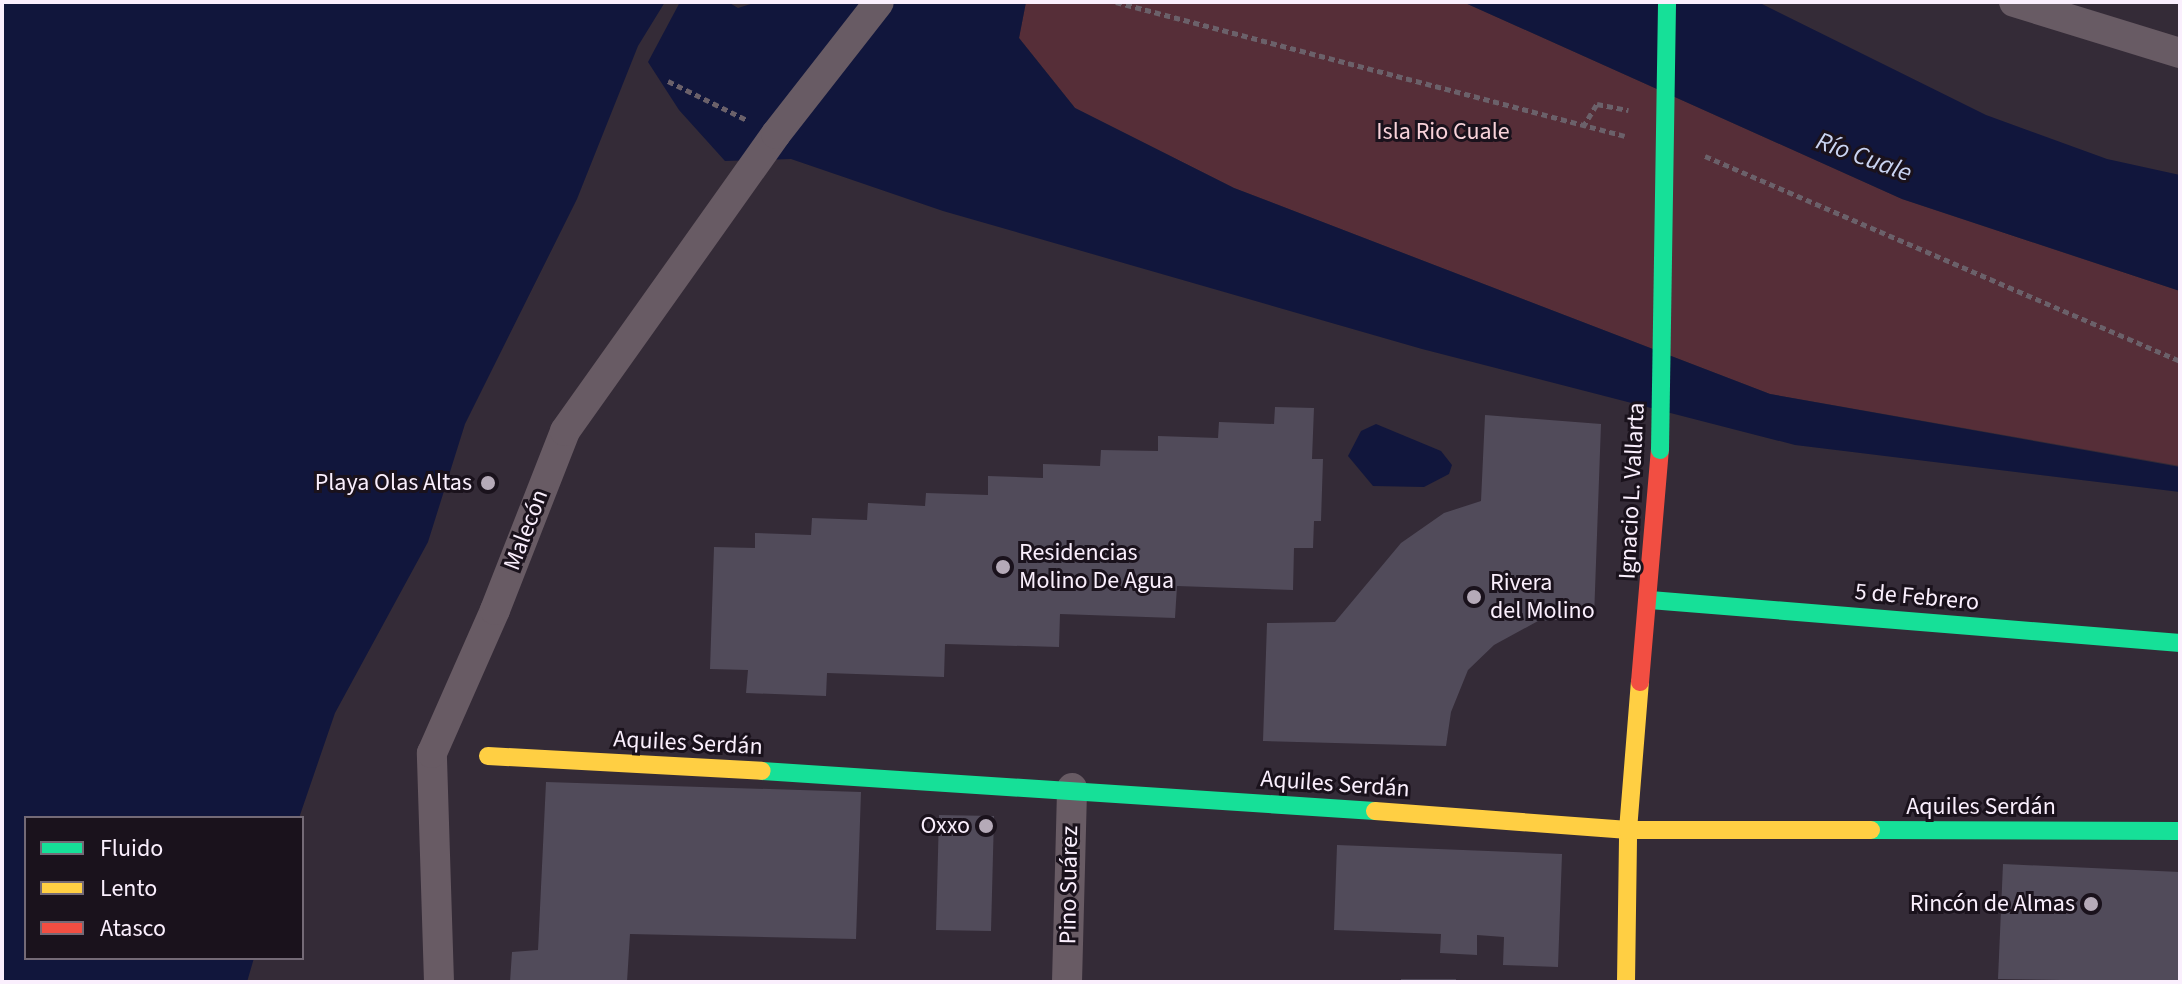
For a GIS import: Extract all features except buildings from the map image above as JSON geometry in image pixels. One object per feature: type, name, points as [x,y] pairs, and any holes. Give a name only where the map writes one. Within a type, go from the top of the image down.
[{"type":"street","name":"Malecón","points":[[439,982],[432,753],[495,610],[565,431],[776,134],[879,2]]},
{"type":"street","name":"Ignacio L. Vallarta","points":[[1626,982],[1628,830],[1650,600],[1660,450],[1667,2]]},
{"type":"street","points":[[2014,2],[2180,53]]},
{"type":"street","name":"5 de Febrero","points":[[1650,600],[2180,643]]},
{"type":"street","name":"Aquiles Serdán","points":[[488,756],[1072,788],[1628,830],[2180,831]]},
{"type":"street","name":"Pino Suárez","points":[[1067,982],[1072,788]]},
{"type":"path","points":[[668,81],[776,134]]},
{"type":"path","points":[[1583,127],[1597,104],[1665,118]]},
{"type":"green space","name":"Isla Rio Cuale","points":[[1026,2],[1463,2],[1902,199],[2180,291],[2180,466],[1770,394],[1234,188],[1075,108],[1019,38]]},
{"type":"water","points":[[2,2],[665,2],[638,46],[577,199],[465,424],[428,542],[335,713],[300,816],[24,816],[24,960],[253,960],[247,982],[2,982]]},
{"type":"water","points":[[680,2],[728,2],[738,8],[757,2],[1026,2],[1019,38],[1075,108],[1234,188],[1770,394],[2180,467],[2180,492],[1795,445],[1422,349],[943,211],[791,159],[725,161],[679,110],[648,62]]},
{"type":"water","name":"Río Cuale","points":[[1463,2],[1758,2],[1986,115],[2107,159],[2180,175],[2180,291],[1902,199]]},
{"type":"water","points":[[1376,424],[1441,451],[1452,465],[1449,474],[1424,487],[1373,486],[1348,456],[1361,431]]},
{"type":"traffic: fast","points":[[1660,450],[1667,2]]},
{"type":"traffic: fast","points":[[1650,600],[2180,643]]},
{"type":"traffic: fast","points":[[762,771],[1375,811]]},
{"type":"traffic: fast","points":[[1871,830],[2180,831]]},
{"type":"traffic: slow","points":[[1626,982],[1628,830],[1640,682]]},
{"type":"traffic: slow","points":[[488,756],[762,771]]},
{"type":"traffic: slow","points":[[1375,811],[1628,830],[1871,830]]},
{"type":"traffic: jam","points":[[1640,682],[1660,450]]},
{"type":"place","name":"Playa Olas Altas","points":[[488,483]]},
{"type":"place","name":"Residencias Molino De Agua","points":[[1003,567]]},
{"type":"place","name":"Rivera del Molino","points":[[1474,597]]},
{"type":"place","name":"Oxxo","points":[[986,826]]},
{"type":"place","name":"Rincón de Almas","points":[[2091,904]]}]
